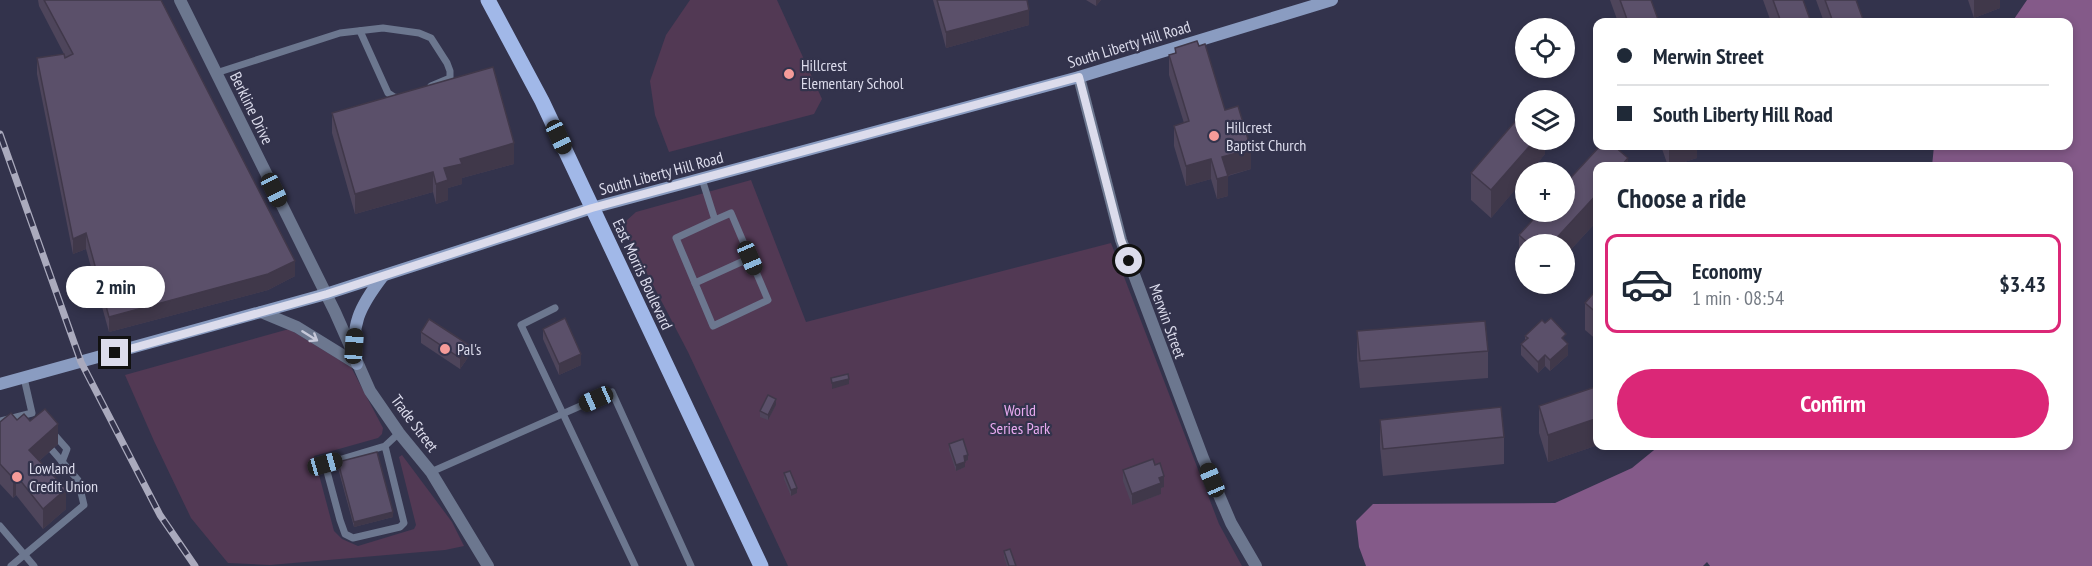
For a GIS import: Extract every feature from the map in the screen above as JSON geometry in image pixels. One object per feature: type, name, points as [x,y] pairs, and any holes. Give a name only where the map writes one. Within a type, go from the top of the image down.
[{"type":"main road","name":"East Morris Boulevard","points":[[488,0],[543,101],[761,566]]},
{"type":"street","name":"Berkline Drive","points":[[180,0],[327,294]]},
{"type":"street","name":"South Liberty Hill Road","points":[[0,384],[327,294],[592,208],[1079,77],[1332,0]]},
{"type":"street","name":"Merwin Street","points":[[1079,77],[1121,240],[1203,458],[1231,523],[1256,566]]},
{"type":"street","points":[[357,364],[354,346],[355,328],[364,302],[383,276]]},
{"type":"street","name":"Trade Street","points":[[327,294],[370,391],[399,433],[431,472],[488,566]]},
{"type":"street","points":[[261,312],[297,327],[357,364]]},
{"type":"lane","points":[[216,73],[340,33],[382,28],[419,33],[430,38],[447,63],[450,78],[427,87]]},
{"type":"lane","points":[[360,31],[388,93],[394,98],[402,98],[410,94]]},
{"type":"lane","points":[[702,179],[716,220]]},
{"type":"lane","points":[[731,213],[768,300],[713,326],[676,238],[716,220],[731,213]]},
{"type":"lane","points":[[695,283],[750,258]]},
{"type":"lane","points":[[555,308],[521,325],[635,566]]},
{"type":"lane","points":[[0,421],[23,418],[32,413],[24,378]]},
{"type":"lane","points":[[431,472],[612,392],[691,566]]},
{"type":"lane","points":[[49,429],[68,449],[62,462]]},
{"type":"lane","points":[[384,446],[404,523],[400,527],[353,538],[345,534],[325,464],[384,446],[399,433]]},
{"type":"lane","points":[[11,566],[84,505],[78,480],[51,450]]},
{"type":"lane","points":[[0,525],[34,566]]},
{"type":"green space","points":[[690,0],[777,0],[822,99],[814,114],[669,152],[655,115],[650,81],[666,35]]},
{"type":"green space","name":"World Series Park","points":[[751,180],[806,322],[1111,243],[1219,524],[1242,566],[788,566],[688,352],[627,235],[626,221],[636,212]]},
{"type":"green space","points":[[289,329],[351,367],[383,428],[378,438],[314,456],[334,531],[342,539],[358,546],[414,529],[416,525],[399,457],[402,455],[452,522],[464,546],[445,550],[270,565],[228,563],[191,518],[125,375]]},
{"type":"shaded area","points":[[2027,0],[2092,0],[2092,566],[1710,566],[1707,562],[1703,566],[1366,566],[1359,547],[1356,521],[1373,504],[1555,503],[1632,468],[1654,450],[2073,450],[2073,162],[1932,162],[1934,150],[2073,150],[2073,18],[2015,18]]},
{"type":"building","points":[[44,0],[161,0],[295,261],[268,274],[109,317],[86,233],[73,239],[37,58],[64,54],[65,58],[73,54]]},
{"type":"building","points":[[937,0],[1027,0],[1029,10],[946,32]]},
{"type":"building","points":[[1620,0],[1651,0],[1658,18],[1627,18]]},
{"type":"building","points":[[1773,0],[1803,0],[1810,18],[1780,18]]},
{"type":"building","points":[[1825,0],[1856,0],[1863,18],[1832,18]]},
{"type":"building","name":"Hillcrest Baptist Church","points":[[1197,41],[1199,46],[1205,44],[1225,110],[1238,106],[1251,149],[1222,157],[1228,176],[1217,179],[1211,159],[1186,166],[1174,126],[1189,121],[1169,55],[1176,53],[1175,48]]},
{"type":"building","points":[[493,67],[514,143],[460,159],[462,164],[444,168],[448,180],[436,184],[433,172],[355,194],[332,113]]},
{"type":"building","points":[[1515,122],[1515,150],[1526,150],[1491,190],[1471,173]]},
{"type":"building","points":[[1596,150],[1619,150],[1628,158],[1624,162],[1593,162],[1593,198],[1575,218],[1575,173]]},
{"type":"building","points":[[1531,222],[1571,222],[1560,234],[1520,234]]},
{"type":"building","points":[[1593,294],[1593,310],[1585,303]]},
{"type":"building","points":[[565,318],[581,354],[559,364],[543,329]]},
{"type":"building","points":[[1551,318],[1566,334],[1562,338],[1568,344],[1550,360],[1545,355],[1538,362],[1521,344],[1528,338],[1525,336],[1542,320],[1545,323]]},
{"type":"building","points":[[429,319],[469,345],[460,358],[421,332]]},
{"type":"building","points":[[1485,321],[1488,351],[1360,361],[1357,331]]},
{"type":"building","points":[[848,374],[849,379],[832,383],[831,378]]},
{"type":"building","points":[[1593,388],[1593,420],[1548,435],[1539,406]]},
{"type":"building","points":[[768,395],[776,399],[768,415],[760,411]]},
{"type":"building","points":[[1501,407],[1504,437],[1383,449],[1380,420]]},
{"type":"building","points":[[45,409],[58,424],[29,450],[66,489],[43,509],[16,475],[13,478],[0,464],[0,422],[11,413],[17,420],[24,414],[30,421]]},
{"type":"building","points":[[963,439],[968,455],[964,456],[965,462],[956,465],[949,444]]},
{"type":"building","points":[[377,452],[393,512],[354,522],[338,462]]},
{"type":"building","points":[[1153,459],[1155,465],[1160,463],[1164,476],[1159,478],[1161,483],[1132,494],[1123,470]]},
{"type":"building","points":[[790,471],[797,488],[791,490],[784,473]]},
{"type":"building","points":[[1010,549],[1016,566],[1009,566],[1004,551]]},
{"type":"railway","points":[[0,134],[81,362],[160,515],[195,566]]},
{"type":"place","name":"Hillcrest Elementary School","points":[[789,74]]},
{"type":"place","name":"Hillcrest Baptist Church","points":[[1214,136]]},
{"type":"place","name":"Pal's","points":[[445,349]]},
{"type":"place","name":"Lowland Credit Union","points":[[17,477]]},
{"type":"route","points":[[115,353],[354,286],[592,208],[1079,77],[1121,240],[1129,261]]}]
